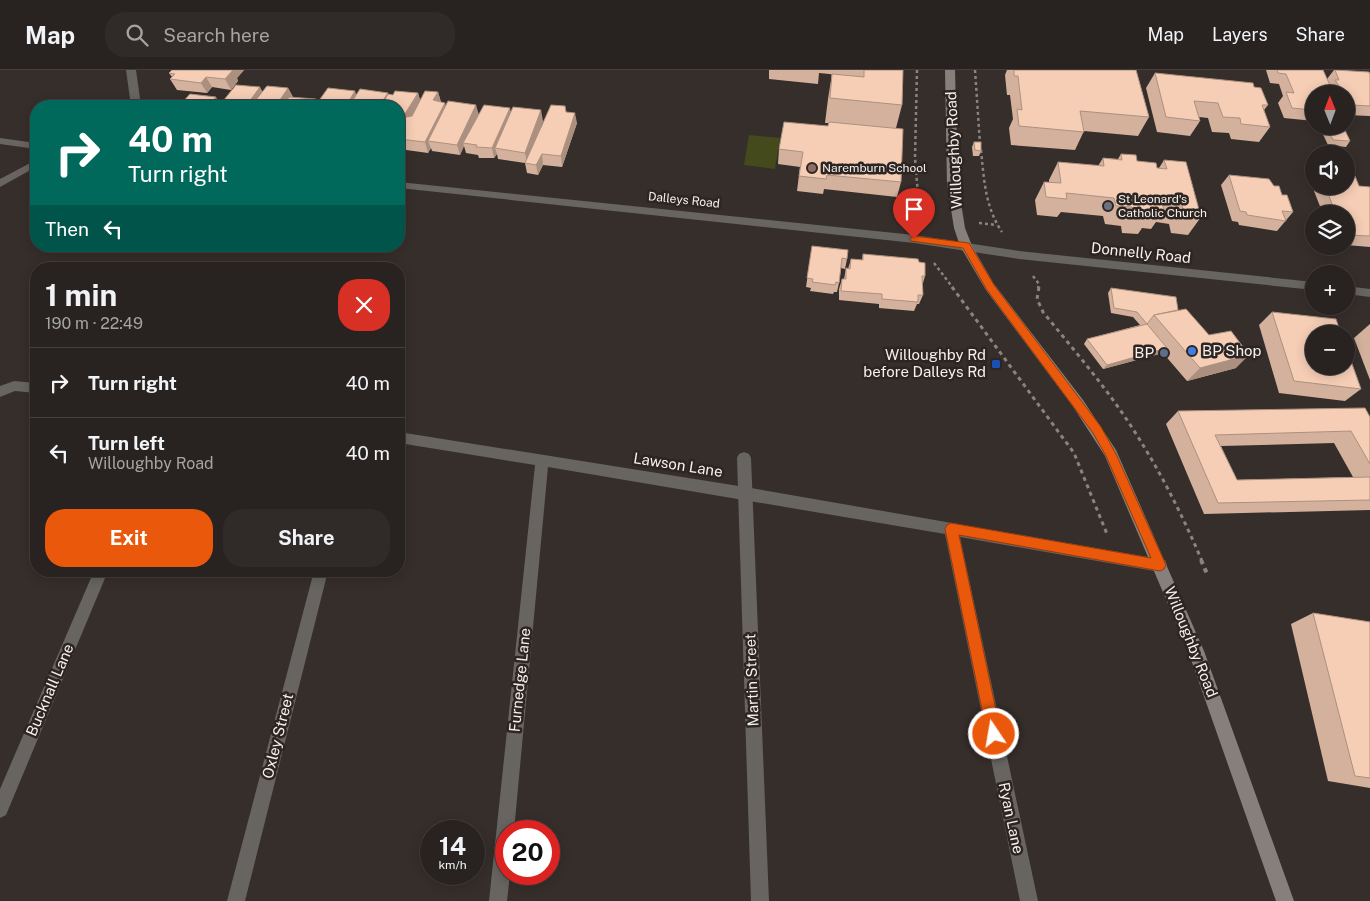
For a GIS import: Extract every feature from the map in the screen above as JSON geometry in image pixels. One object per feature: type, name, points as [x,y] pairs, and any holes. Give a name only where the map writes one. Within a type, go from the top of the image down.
[{"type":"main road","name":"Willoughby Road","points":[[950,70],[954,200],[966,246],[990,287],[1097,430],[1111,454],[1196,651],[1285,901]]},
{"type":"street","points":[[131,70],[135,100]]},
{"type":"street","points":[[0,141],[30,145]]},
{"type":"street","name":"Dalleys Road","points":[[405,187],[533,198],[966,246]]},
{"type":"street","name":"Donnelly Road","points":[[966,246],[1019,254],[1305,285]]},
{"type":"street","points":[[1355,291],[1370,293]]},
{"type":"street","points":[[0,392],[14,386],[30,387]]},
{"type":"street","name":"Lawson Lane","points":[[405,438],[745,493],[1160,565]]},
{"type":"street","name":"Martin Street","points":[[744,458],[760,901]]},
{"type":"street","name":"Furnedge Lane","points":[[498,901],[542,460]]},
{"type":"street","name":"Ryan Lane","points":[[951,529],[1029,901]]},
{"type":"street","name":"Bucknall Lane","points":[[0,809],[98,577]]},
{"type":"street","name":"Oxley Street","points":[[236,901],[319,577]]},
{"type":"lane","points":[[0,184],[30,166]]},
{"type":"path","points":[[917,70],[915,158],[920,218]]},
{"type":"path","points":[[975,70],[984,190],[997,225],[1004,234]]},
{"type":"path","points":[[986,224],[997,225]]},
{"type":"path","points":[[930,259],[1074,453],[1117,558]]},
{"type":"path","points":[[1039,284],[1038,299],[1043,312],[1117,405],[1157,467],[1194,542],[1208,576]]},
{"type":"green space","points":[[749,135],[780,138],[775,169],[744,165]]},
{"type":"building","points":[[172,70],[233,70],[225,79],[206,77],[201,83],[170,79],[175,74],[169,73]]},
{"type":"building","points":[[864,70],[903,70],[902,105],[830,98],[832,74],[864,77]]},
{"type":"building","points":[[1014,70],[1136,70],[1149,117],[1080,111],[1084,132],[1019,126],[1017,109],[1022,110],[1018,76],[1014,76]]},
{"type":"building","points":[[1277,70],[1323,70],[1330,85],[1305,85],[1305,109],[1292,108],[1286,92],[1294,93],[1286,74],[1278,73]]},
{"type":"building","points":[[1335,70],[1369,72],[1370,106],[1355,105],[1355,85],[1338,85],[1335,80],[1339,80]]},
{"type":"building","points":[[1155,73],[1253,83],[1254,87],[1261,88],[1268,105],[1262,105],[1270,127],[1241,124],[1240,118],[1223,117],[1218,103],[1194,101],[1200,121],[1166,117]]},
{"type":"building","points":[[236,85],[260,87],[250,100],[224,100]]},
{"type":"building","points":[[267,86],[288,88],[280,100],[256,100]]},
{"type":"building","points":[[328,88],[355,91],[350,100],[319,100]]},
{"type":"building","points":[[360,89],[388,93],[383,100],[353,100]]},
{"type":"building","points":[[395,91],[418,93],[405,114],[405,100],[384,100],[388,94],[393,95]]},
{"type":"building","points":[[425,91],[438,92],[433,100],[445,103],[425,142],[405,140],[405,119],[412,116]]},
{"type":"building","points":[[190,94],[216,97],[213,100],[184,100]]},
{"type":"building","points":[[289,97],[316,99],[315,100],[287,100]]},
{"type":"building","points":[[448,101],[476,105],[457,145],[428,141]]},
{"type":"building","points":[[484,105],[510,108],[492,148],[476,147],[477,145],[463,143]]},
{"type":"building","points":[[551,105],[565,106],[566,112],[575,113],[561,156],[542,154],[536,165],[525,163]]},
{"type":"building","points":[[513,107],[541,110],[525,153],[495,148]]},
{"type":"building","points":[[784,122],[828,126],[829,122],[903,129],[901,182],[827,175],[826,179],[799,176],[803,152],[779,149]]},
{"type":"building","points":[[1330,135],[1347,135],[1350,141],[1333,140]]},
{"type":"building","points":[[974,142],[981,142],[981,151],[975,150]]},
{"type":"building","points":[[1121,154],[1136,155],[1137,161],[1156,163],[1157,168],[1167,169],[1164,160],[1186,162],[1201,217],[1184,215],[1182,205],[1162,203],[1164,210],[1148,209],[1150,216],[1134,215],[1132,207],[1116,206],[1114,198],[1066,193],[1067,199],[1046,197],[1044,182],[1061,183],[1058,162],[1104,166],[1103,158],[1122,160]]},
{"type":"building","points":[[1229,175],[1269,179],[1274,186],[1279,186],[1282,195],[1287,195],[1293,212],[1282,211],[1286,221],[1247,215],[1246,212],[1240,211]]},
{"type":"building","points":[[1355,176],[1359,186],[1370,187],[1370,236],[1355,235],[1355,205],[1332,205],[1329,195],[1355,195]]},
{"type":"building","points":[[812,246],[848,250],[847,259],[842,258],[839,283],[836,282],[835,285],[812,282],[813,279],[807,278]]},
{"type":"building","points":[[863,254],[918,259],[919,262],[925,263],[925,276],[922,276],[923,295],[918,295],[918,302],[882,299],[882,294],[841,291],[842,279],[846,279],[846,268],[850,269],[851,259],[863,260]]},
{"type":"building","points":[[1111,288],[1176,297],[1178,310],[1154,315],[1147,324],[1137,312],[1114,308]]},
{"type":"building","points":[[1186,309],[1209,335],[1231,331],[1249,355],[1200,368],[1154,315]]},
{"type":"building","points":[[1272,312],[1336,319],[1338,325],[1305,325],[1305,375],[1355,375],[1355,372],[1361,389],[1294,381]]},
{"type":"building","points":[[1147,324],[1167,348],[1107,365],[1087,339]]},
{"type":"building","points":[[1365,408],[1370,417],[1370,464],[1351,431],[1215,435],[1237,480],[1370,477],[1370,500],[1218,503],[1178,411]]},
{"type":"building","points":[[1313,613],[1370,622],[1370,778],[1355,776]]},
{"type":"place","name":"Naremburn School","points":[[812,168]]},
{"type":"place","name":"St Leonard's Catholic Church","points":[[1108,206]]},
{"type":"place","name":"BP Shop","points":[[1192,351]]},
{"type":"place","name":"BP","points":[[1164,353]]},
{"type":"place","name":"Willoughby Rd before Dalleys Rd","points":[[996,364]]},
{"type":"route","points":[[914,239],[966,246],[990,287],[1097,430],[1111,454],[1160,565],[951,529],[994,734]]}]
